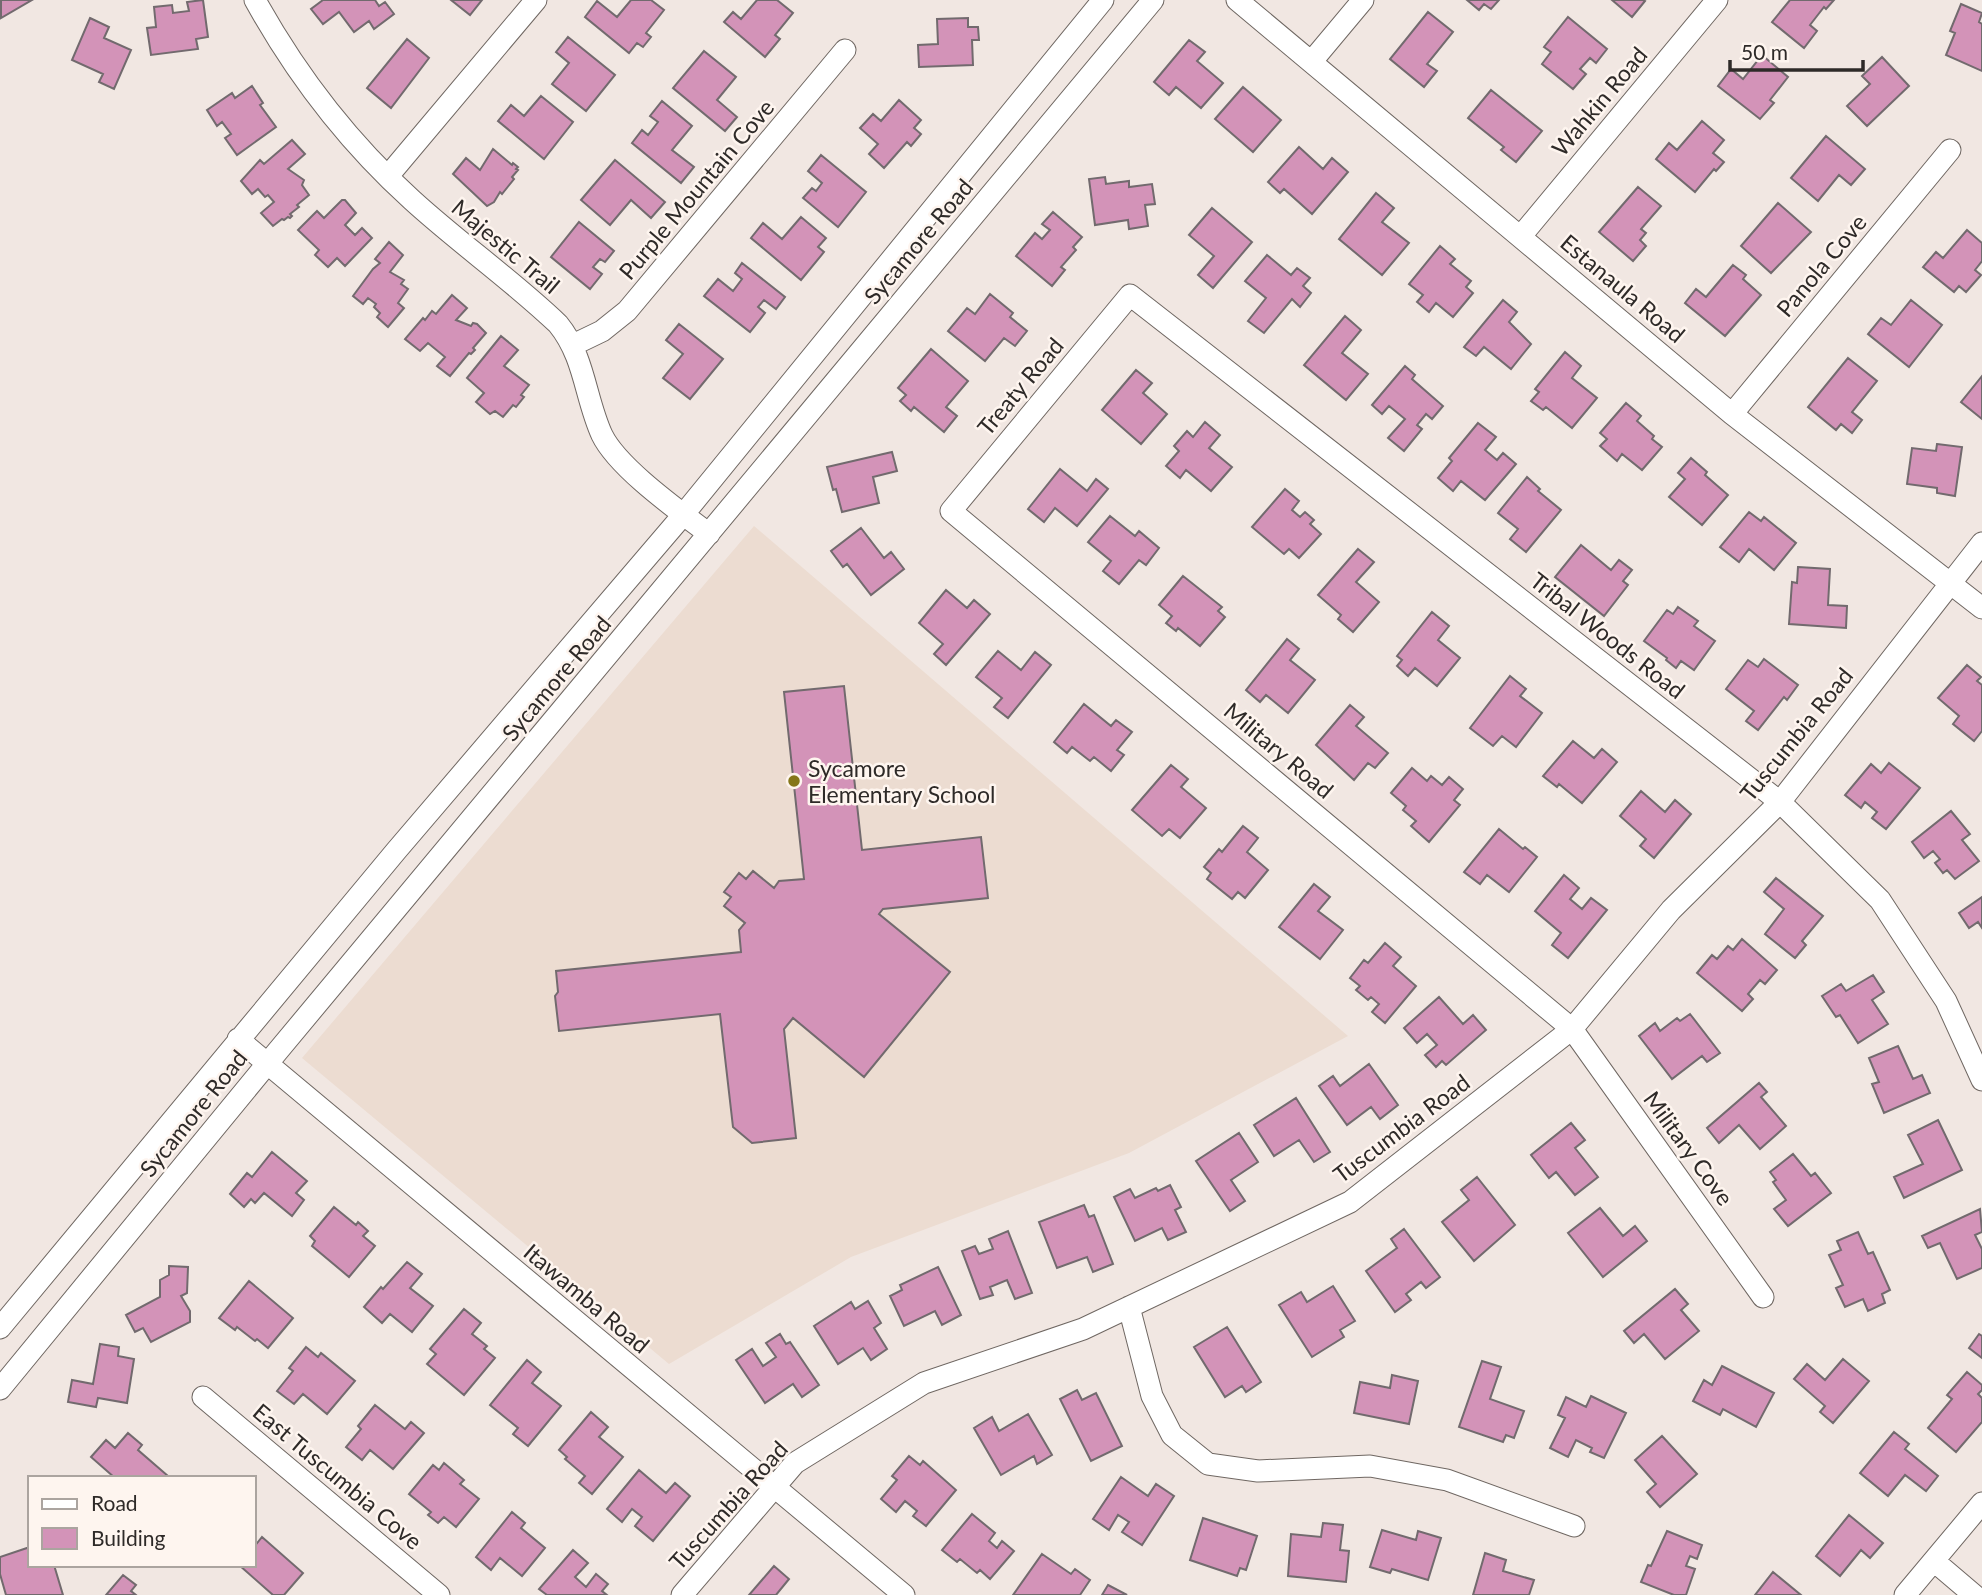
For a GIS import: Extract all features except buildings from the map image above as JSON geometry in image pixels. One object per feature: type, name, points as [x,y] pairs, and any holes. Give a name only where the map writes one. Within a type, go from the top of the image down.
[{"type":"street","name":"Majestic Trail","points":[[255,0],[281,45],[322,102],[367,156],[449,233],[547,313],[566,334],[573,345],[595,419],[604,439],[634,473],[709,534]]},
{"type":"street","points":[[388,176],[536,0]]},
{"type":"street","name":"Sycamore Road","points":[[0,1328],[238,1039],[683,514],[1103,0]]},
{"type":"street","name":"Sycamore Road","points":[[0,1389],[1153,0]]},
{"type":"street","name":"Estanaula Road","points":[[1237,0],[1732,414],[1982,608]]},
{"type":"street","points":[[1312,61],[1363,0]]},
{"type":"street","name":"Wahkin Road","points":[[1521,236],[1717,0]]},
{"type":"street","name":"Purple Mountain Cove","points":[[573,345],[602,331],[627,312],[845,50]]},
{"type":"street","name":"Panola Cove","points":[[1732,414],[1950,150]]},
{"type":"street","name":"Treaty Road","points":[[951,511],[1130,295]]},
{"type":"street","name":"Tribal Woods Road","points":[[1130,295],[1780,802],[1880,900],[1946,1001],[1982,1080]]},
{"type":"street","name":"Military Road","points":[[951,511],[1572,1030]]},
{"type":"street","name":"Tuscumbia Road","points":[[682,1595],[795,1463],[923,1383],[1083,1329],[1350,1202],[1572,1030],[1671,910],[1780,802],[1982,543]]},
{"type":"street","name":"Military Cove","points":[[1572,1030],[1763,1297]]},
{"type":"street","name":"Itawamba Road","points":[[238,1039],[904,1595]]},
{"type":"street","points":[[1129,1307],[1152,1395],[1172,1435],[1208,1464],[1258,1471],[1370,1466],[1447,1480],[1574,1526]]},
{"type":"street","name":"East Tuscumbia Cove","points":[[203,1397],[439,1595]]},
{"type":"street","points":[[1905,1595],[1982,1503]]},
{"type":"street","points":[[1934,1561],[1974,1595]]},
{"type":"shaded area","name":"Sycamore Elementary School","points":[[754,526],[1348,1036],[1129,1153],[851,1257],[669,1364],[302,1058]]},
{"type":"place","name":"Sycamore Elementary School","points":[[794,781]]}]
